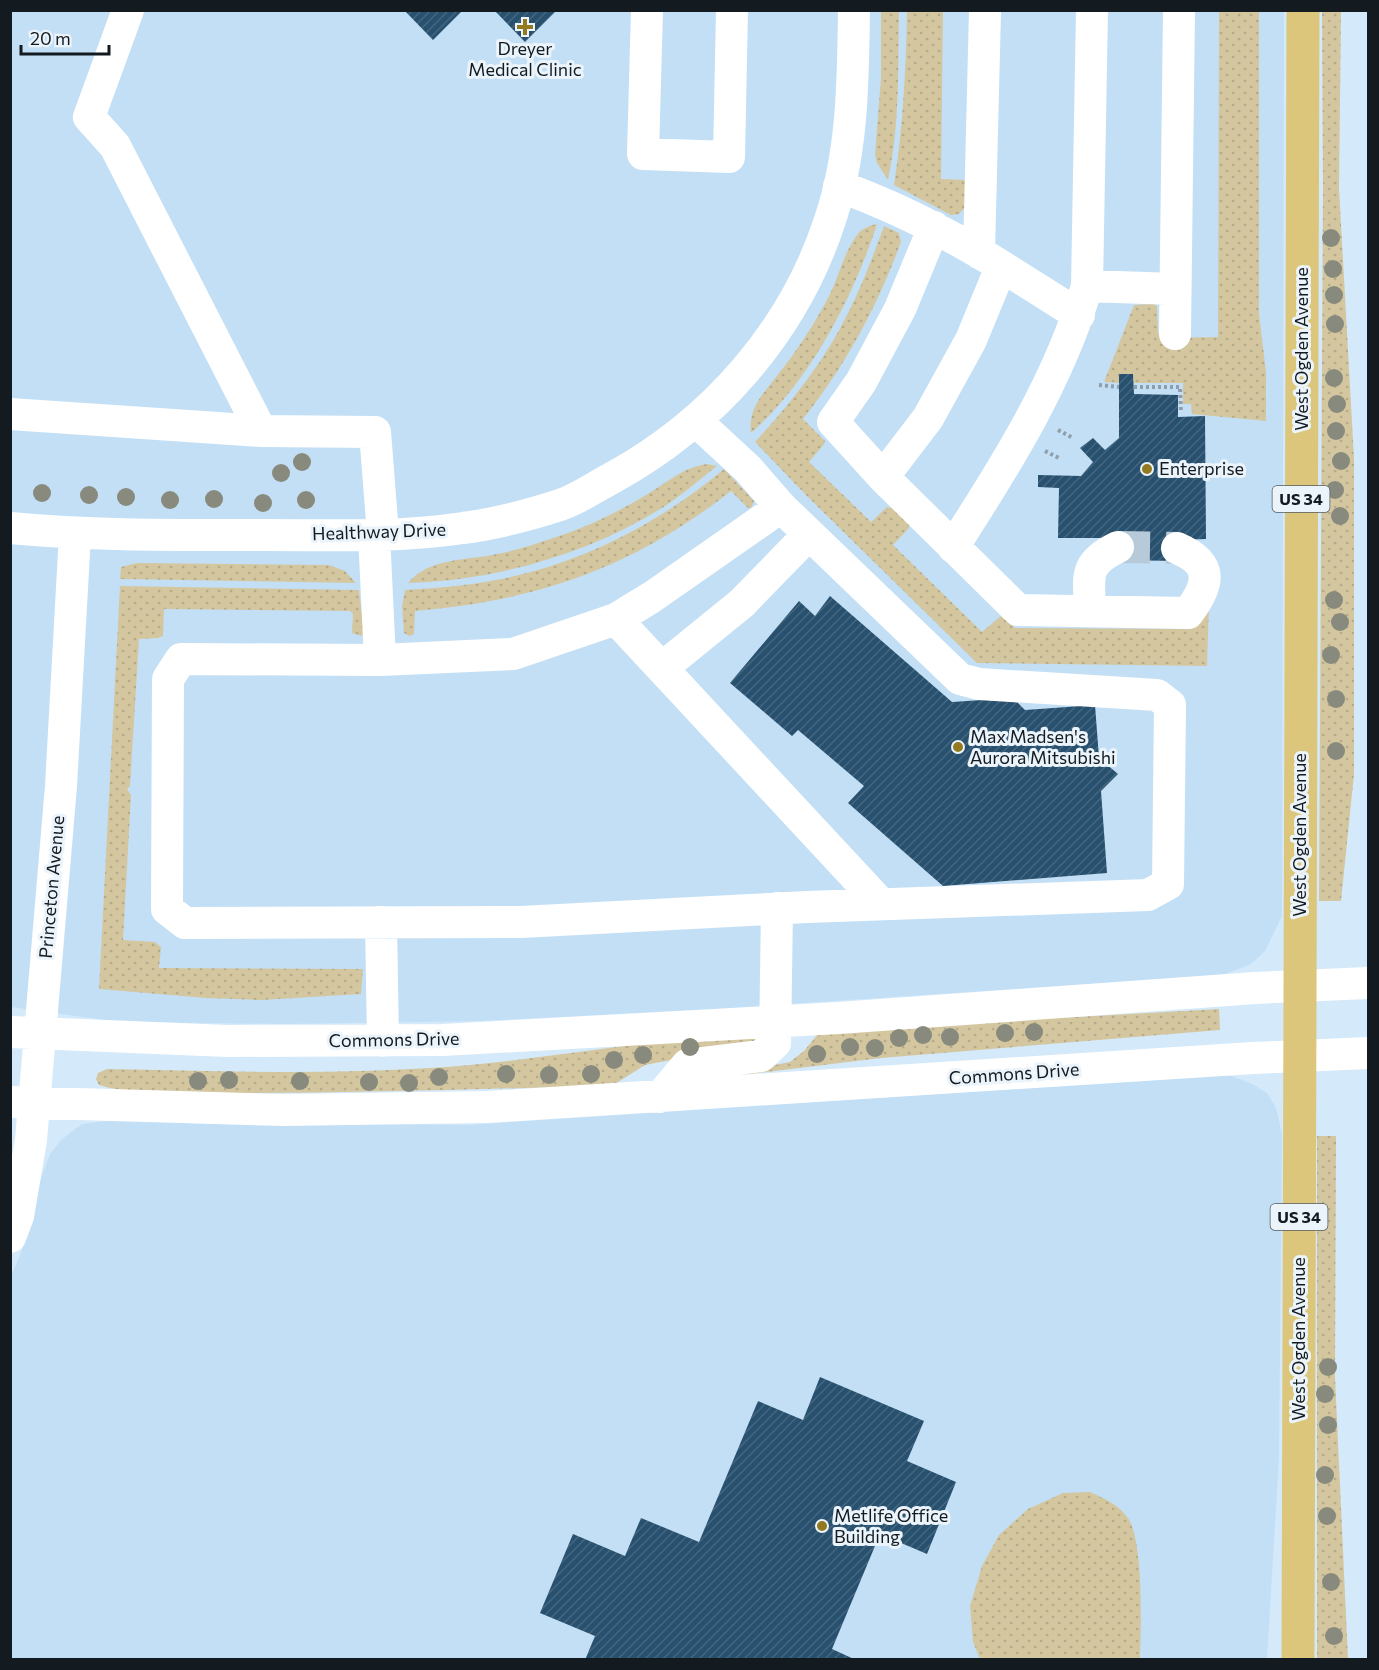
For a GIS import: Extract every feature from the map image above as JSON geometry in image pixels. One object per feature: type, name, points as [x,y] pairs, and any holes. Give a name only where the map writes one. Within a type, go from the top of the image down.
[{"type":"main road","name":"West Ogden Avenue","points":[[1298,1659],[1304,10]]},
{"type":"street","points":[[128,10],[89,117],[115,146],[261,431]]},
{"type":"street","points":[[647,10],[643,154],[729,157],[732,10]]},
{"type":"street","name":"Healthway Drive","points":[[10,528],[75,534],[408,534],[462,529],[562,504],[637,464],[673,440],[731,388],[781,324],[816,258],[831,219],[850,132],[854,10]]},
{"type":"street","points":[[883,477],[928,418],[971,340],[990,260],[985,10]]},
{"type":"street","points":[[953,547],[986,496],[1042,400],[1083,301],[1092,10]]},
{"type":"street","points":[[1174,334],[1179,10]]},
{"type":"street","points":[[839,186],[934,227],[990,260],[1083,301],[1175,288]]},
{"type":"street","points":[[934,227],[900,309],[861,382],[832,422],[883,477],[1018,610],[1188,613],[1199,599],[1205,580],[1202,565],[1194,555],[1177,548]]},
{"type":"street","points":[[10,414],[261,431],[375,432],[380,660]]},
{"type":"street","points":[[696,421],[747,469],[781,507],[960,679],[979,684],[1157,695],[1170,705],[1168,884],[1148,895],[777,908],[521,922],[185,923],[167,909],[168,679],[181,659],[380,660],[513,654],[616,619],[781,507]]},
{"type":"street","name":"Princeton Avenue","points":[[10,1237],[18,1216],[30,1150],[22,1103],[25,1033],[61,786],[75,534]]},
{"type":"street","points":[[662,668],[742,603],[809,534]]},
{"type":"street","points":[[1090,611],[1091,566],[1101,555],[1118,547]]},
{"type":"street","points":[[616,619],[881,904]]},
{"type":"street","points":[[660,1096],[687,1065],[761,1056],[775,1043],[777,908]]},
{"type":"street","points":[[381,922],[383,1041]]},
{"type":"street","name":"Commons Drive","points":[[25,1033],[227,1041],[454,1040],[777,1022],[1255,988],[1368,983]]},
{"type":"street","name":"Commons Drive","points":[[22,1103],[283,1110],[488,1107],[799,1086],[1368,1053]]},
{"type":"path","points":[[1099,386],[1119,387]]},
{"type":"path","points":[[1134,387],[1180,387],[1181,412]]},
{"type":"shaded area","points":[[10,11],[1284,11],[1282,916],[1265,951],[1251,964],[1223,975],[715,1009],[482,1021],[287,1024],[119,1022],[11,1007]]},
{"type":"shaded area","points":[[881,11],[899,11],[895,138],[888,180],[877,163],[875,155],[881,78]]},
{"type":"shaded area","points":[[907,11],[943,11],[941,179],[967,180],[967,205],[959,214],[951,215],[894,185],[904,98]]},
{"type":"shaded area","points":[[1219,11],[1259,11],[1259,314],[1266,372],[1266,421],[1192,414],[1191,404],[1183,404],[1183,383],[1134,383],[1133,374],[1120,374],[1119,383],[1104,382],[1134,305],[1154,304],[1157,306],[1158,333],[1163,338],[1218,337]]},
{"type":"shaded area","points":[[1322,11],[1341,11],[1339,188],[1354,459],[1354,774],[1341,901],[1319,901]]},
{"type":"shaded area","points":[[877,224],[855,281],[827,337],[792,389],[751,433],[752,417],[757,403],[813,325],[831,292],[851,244],[862,230]]},
{"type":"shaded area","points":[[884,226],[899,233],[901,242],[882,289],[859,335],[819,399],[803,419],[825,441],[809,462],[871,522],[887,507],[894,509],[909,524],[909,528],[893,545],[982,632],[1001,616],[1015,628],[1181,629],[1191,626],[1209,603],[1207,666],[977,663],[755,442],[793,398],[828,349],[858,293]]},
{"type":"shaded area","points":[[707,464],[717,466],[662,508],[633,525],[571,552],[540,562],[474,577],[408,583],[427,568],[438,564],[513,550],[582,528],[625,507],[690,468]]},
{"type":"shaded area","points":[[724,469],[754,501],[751,508],[748,508],[731,491],[695,518],[621,560],[543,589],[502,599],[415,611],[414,634],[409,636],[404,633],[402,606],[405,590],[496,580],[558,564],[617,539],[645,524],[699,489]]},
{"type":"shaded area","points":[[137,563],[329,565],[345,571],[356,583],[120,579],[121,567]]},
{"type":"shaded area","points":[[120,586],[359,590],[364,633],[361,636],[352,633],[353,614],[350,611],[164,609],[163,636],[139,639],[130,786],[127,789],[131,795],[123,940],[155,942],[161,947],[159,968],[363,969],[361,994],[262,1000],[99,989]]},
{"type":"shaded area","points":[[1219,1009],[1220,1030],[881,1058],[726,1077],[729,1074],[790,1062],[804,1051],[818,1034],[933,1025]]},
{"type":"shaded area","points":[[760,1038],[761,1043],[645,1065],[615,1084],[599,1086],[375,1092],[169,1093],[116,1089],[99,1085],[96,1079],[98,1073],[107,1069],[309,1072],[430,1068],[510,1061],[642,1044]]},
{"type":"shaded area","points":[[1232,1076],[1267,1093],[1276,1108],[1282,1134],[1279,1458],[1267,1659],[11,1660],[11,1276],[28,1236],[41,1178],[50,1154],[62,1139],[82,1124],[105,1121],[468,1125]]},
{"type":"shaded area","points":[[1317,1136],[1336,1136],[1335,1377],[1348,1659],[1317,1659]]},
{"type":"shaded area","points":[[1090,1492],[1120,1509],[1128,1518],[1133,1530],[1139,1565],[1140,1659],[980,1659],[973,1642],[970,1606],[982,1566],[999,1535],[1028,1509],[1063,1493]]},
{"type":"building","name":"Dreyer Medical Clinic","points":[[404,10],[463,10],[433,40]]},
{"type":"building","name":"Dreyer Medical Clinic","points":[[494,10],[557,10],[525,42]]},
{"type":"building","name":"Enterprise","points":[[1119,374],[1133,374],[1134,394],[1178,395],[1178,417],[1205,416],[1206,539],[1176,540],[1177,561],[1118,560],[1118,538],[1058,538],[1059,488],[1038,487],[1038,475],[1081,476],[1093,462],[1080,448],[1093,438],[1105,450],[1119,438]]},
{"type":"building","name":"Max Madsen's Aurora Mitsubishi","points":[[830,596],[952,702],[1013,698],[1025,710],[1095,705],[1099,758],[1118,774],[1101,791],[1107,873],[943,886],[848,803],[864,786],[798,730],[792,736],[730,683],[799,601],[815,616]]},
{"type":"building","name":"Metlife Office Building","points":[[820,1377],[924,1421],[907,1461],[956,1482],[927,1554],[880,1534],[832,1649],[856,1660],[585,1660],[595,1636],[540,1613],[573,1534],[625,1556],[641,1518],[699,1542],[758,1401],[803,1420]]},
{"type":"tunnel","points":[[1118,547],[1177,548]]},
{"type":"place","name":"Dreyer Medical Clinic","points":[[525,27]]},
{"type":"place","name":"Enterprise","points":[[1147,469]]},
{"type":"place","name":"Max Madsen's Aurora Mitsubishi","points":[[958,747]]},
{"type":"place","name":"Metlife Office Building","points":[[822,1526]]}]
